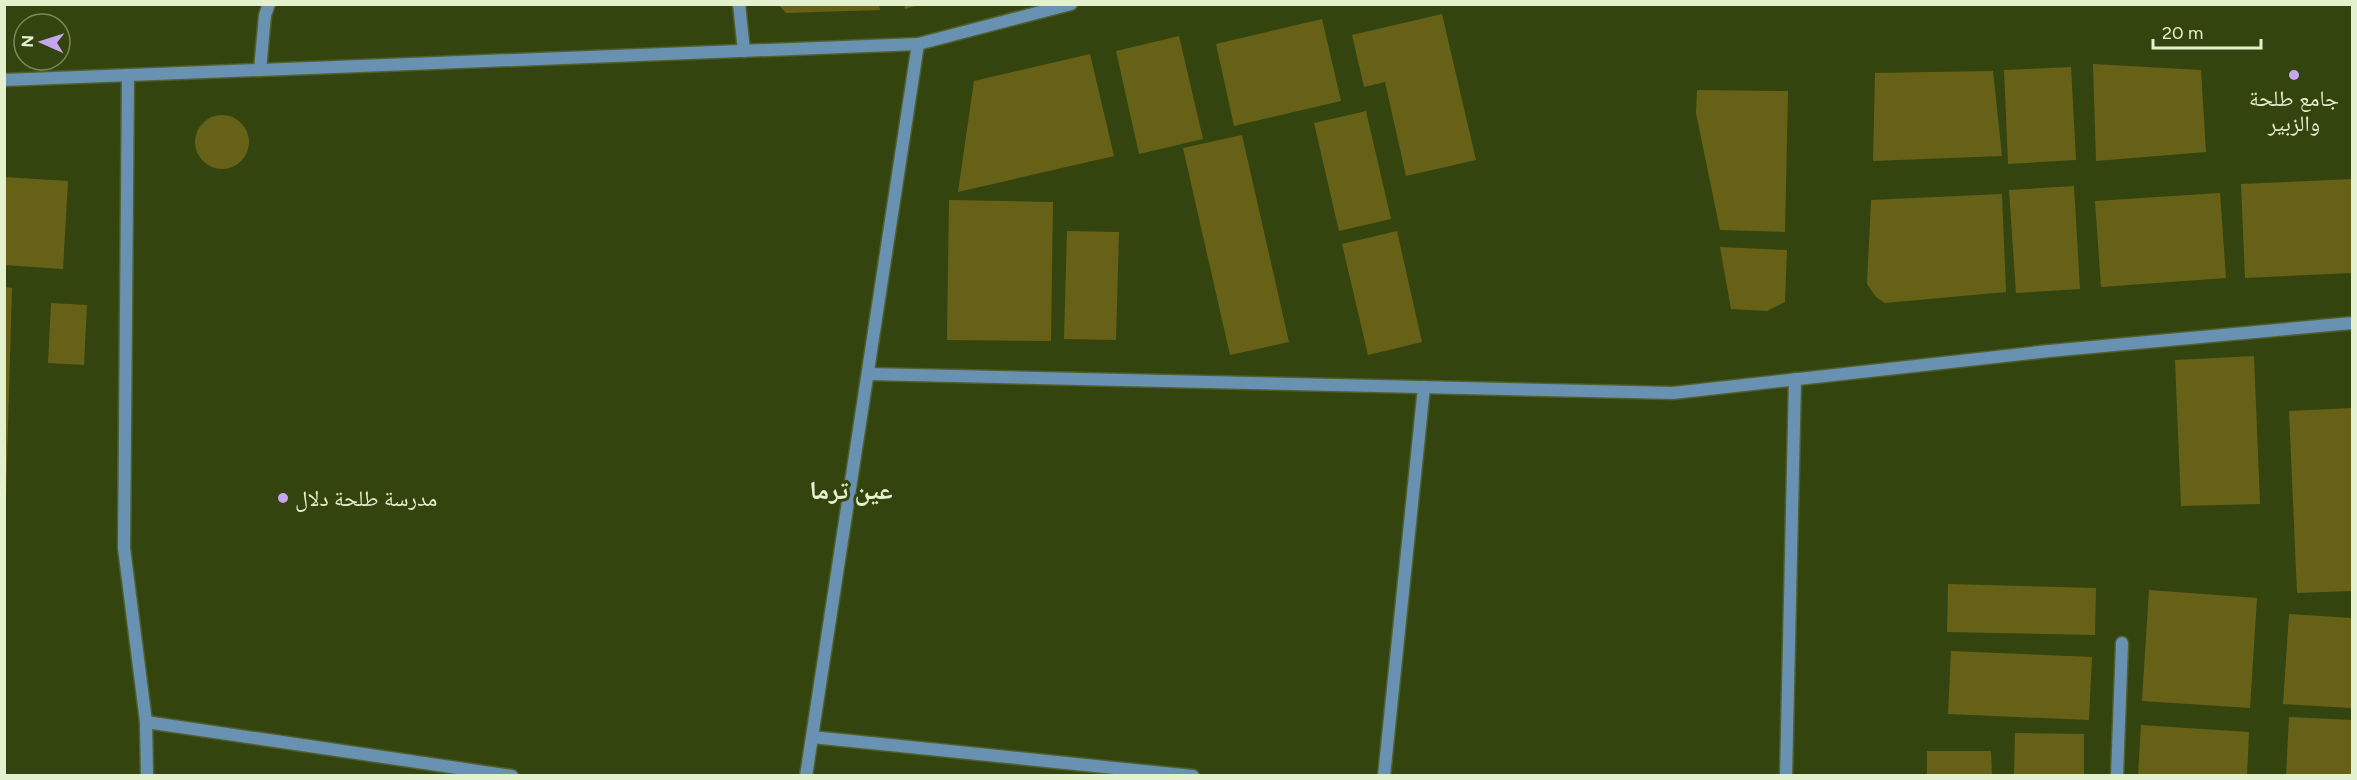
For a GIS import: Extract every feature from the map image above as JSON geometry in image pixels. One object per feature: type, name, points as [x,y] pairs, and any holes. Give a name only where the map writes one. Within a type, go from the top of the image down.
[{"type":"street","points":[[260,70],[269,4]]},
{"type":"street","points":[[739,4],[744,51]]},
{"type":"street","points":[[4,80],[918,44],[1071,4]]},
{"type":"street","points":[[806,776],[918,44]]},
{"type":"street","points":[[128,75],[124,548],[146,722],[147,776]]},
{"type":"street","points":[[869,374],[1673,393],[2049,351],[2352,323]]},
{"type":"street","points":[[1786,776],[1795,379]]},
{"type":"street","points":[[1384,776],[1424,387]]},
{"type":"street","points":[[2117,776],[2122,643]]},
{"type":"street","points":[[146,722],[512,776]]},
{"type":"street","points":[[812,737],[1193,776]]},
{"type":"building","points":[[778,4],[879,4],[880,10],[786,13]]},
{"type":"building","points":[[904,4],[919,4],[919,5],[905,9]]},
{"type":"building","points":[[1442,14],[1476,160],[1406,176],[1385,82],[1364,87],[1352,35]]},
{"type":"building","points":[[1322,19],[1341,101],[1234,126],[1216,44]]},
{"type":"building","points":[[1179,36],[1203,139],[1139,154],[1116,51]]},
{"type":"building","points":[[1090,54],[1114,156],[958,192],[974,81]]},
{"type":"building","points":[[2093,64],[2201,70],[2206,152],[2096,161]]},
{"type":"building","points":[[2071,67],[2076,160],[2008,164],[2004,70]]},
{"type":"building","points":[[1993,71],[2002,156],[1873,161],[1875,73]]},
{"type":"building","points":[[1697,90],[1788,91],[1785,232],[1720,230],[1696,113]]},
{"type":"building","points":[[1366,111],[1391,219],[1339,231],[1314,123]]},
{"type":"building","points":[[222,115],[232,117],[241,123],[247,132],[249,142],[247,152],[241,161],[232,167],[222,169],[212,167],[203,161],[197,152],[195,142],[197,132],[203,123],[212,117]]},
{"type":"building","points":[[1242,135],[1289,342],[1230,355],[1183,148]]},
{"type":"building","points":[[4,177],[68,181],[63,269],[4,265]]},
{"type":"building","points":[[2352,179],[2352,273],[2245,278],[2241,184]]},
{"type":"building","points":[[2074,186],[2080,289],[2016,293],[2009,190]]},
{"type":"building","points":[[2220,193],[2226,278],[2101,287],[2095,201]]},
{"type":"building","points":[[2002,194],[2006,292],[1885,303],[1876,297],[1867,284],[1871,200]]},
{"type":"building","points":[[949,200],[1053,202],[1051,341],[947,340]]},
{"type":"building","points":[[1067,231],[1119,232],[1116,340],[1064,339]]},
{"type":"building","points":[[1397,231],[1422,342],[1368,355],[1342,244]]},
{"type":"building","points":[[1720,247],[1787,250],[1785,302],[1767,311],[1731,309]]},
{"type":"building","points":[[4,287],[12,288],[6,495],[4,495]]},
{"type":"building","points":[[51,303],[87,305],[84,365],[48,363]]},
{"type":"building","points":[[2254,356],[2260,504],[2181,506],[2175,360]]},
{"type":"building","points":[[2352,408],[2352,591],[2297,593],[2289,411]]},
{"type":"building","points":[[1948,584],[2096,588],[2095,635],[1947,632]]},
{"type":"building","points":[[2149,590],[2257,598],[2250,708],[2142,701]]},
{"type":"building","points":[[2289,614],[2352,618],[2352,708],[2283,704]]},
{"type":"building","points":[[1951,651],[2092,657],[2089,720],[1948,714]]},
{"type":"building","points":[[2289,717],[2352,720],[2352,776],[2286,776]]},
{"type":"building","points":[[2141,725],[2249,732],[2247,776],[2138,776]]},
{"type":"building","points":[[2015,733],[2084,734],[2084,776],[2014,776]]},
{"type":"building","points":[[1927,751],[1991,751],[1992,776],[1927,776]]},
{"type":"place","name":"جامع طلحة والزبير","points":[[2294,75]]},
{"type":"place","name":"مدرسة طلحة دلال","points":[[283,498]]},
{"type":"district","name":"عين ترما","points":[[851,490]]}]
